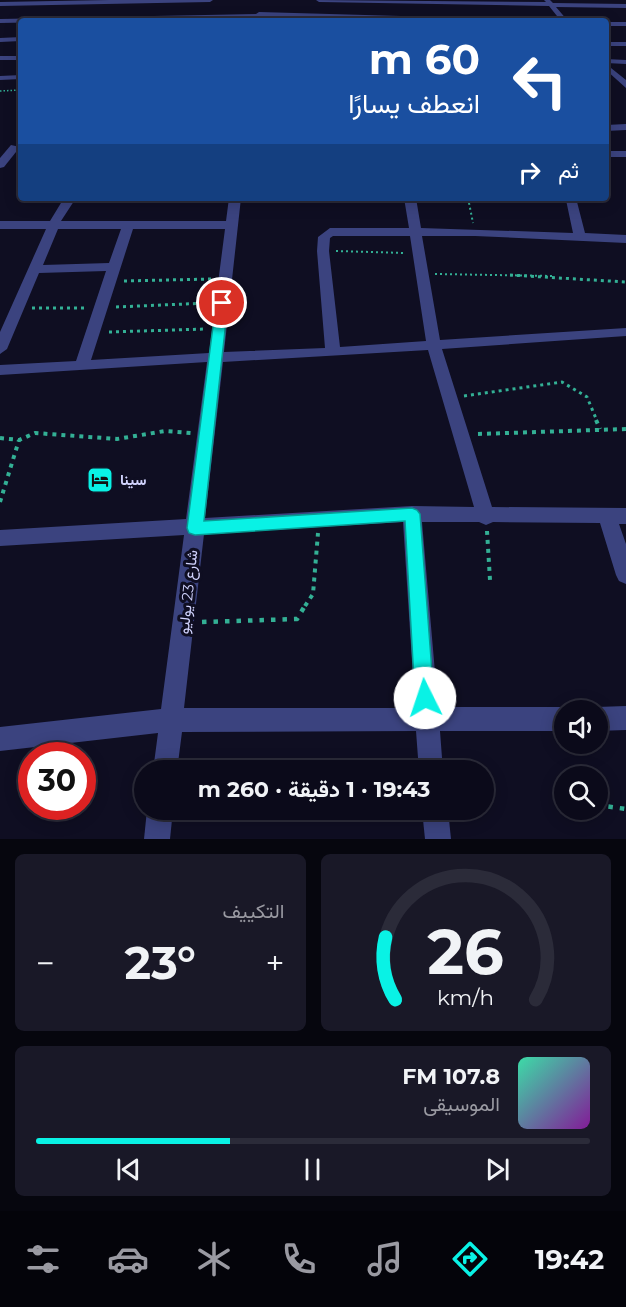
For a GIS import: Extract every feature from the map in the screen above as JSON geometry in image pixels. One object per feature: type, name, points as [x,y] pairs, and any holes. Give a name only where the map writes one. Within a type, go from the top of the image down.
[{"type":"street","points":[[0,4],[210,0]]},
{"type":"street","points":[[319,0],[626,6]]},
{"type":"street","points":[[370,1],[375,18]]},
{"type":"street","points":[[92,18],[97,2]]},
{"type":"street","points":[[549,3],[562,18]]},
{"type":"street","points":[[159,18],[260,15],[346,18]]},
{"type":"street","points":[[0,21],[18,21]]},
{"type":"street","points":[[609,24],[626,24]]},
{"type":"street","points":[[609,41],[626,38]]},
{"type":"street","points":[[0,40],[18,39]]},
{"type":"street","points":[[609,41],[626,44]]},
{"type":"street","points":[[0,58],[18,58]]},
{"type":"street","points":[[609,61],[626,62]]},
{"type":"street","points":[[609,69],[625,84]]},
{"type":"street","points":[[0,78],[18,77]]},
{"type":"street","points":[[609,84],[625,84]]},
{"type":"street","points":[[609,128],[626,127]]},
{"type":"street","points":[[0,146],[18,147]]},
{"type":"street","points":[[0,165],[18,147]]},
{"type":"street","points":[[609,154],[626,154]]},
{"type":"street","points":[[0,349],[54,224],[68,201]]},
{"type":"street","name":"شارع 23 يوليو","points":[[167,760],[235,201]]},
{"type":"street","points":[[410,201],[434,345],[448,398],[486,517]]},
{"type":"street","points":[[572,201],[580,236]]},
{"type":"street","points":[[0,225],[232,225]]},
{"type":"street","points":[[82,364],[107,282],[128,225]]},
{"type":"street","points":[[333,352],[323,251],[324,237],[336,231],[475,232],[626,239]]},
{"type":"street","points":[[35,269],[112,267]]},
{"type":"street","points":[[0,370],[333,352],[626,332]]},
{"type":"street","points":[[0,538],[412,514],[486,517],[617,517],[626,575]]},
{"type":"street","points":[[412,514],[430,760]]},
{"type":"street","points":[[608,719],[626,718]]},
{"type":"street","points":[[0,739],[172,720],[554,719]]},
{"type":"street","points":[[157,839],[159,820]]},
{"type":"street","points":[[436,820],[438,839]]},
{"type":"path","points":[[0,91],[18,90]]},
{"type":"path","points":[[469,201],[475,232]]},
{"type":"path","points":[[323,251],[418,254]]},
{"type":"path","points":[[422,274],[538,275],[626,282]]},
{"type":"path","points":[[107,282],[225,279]]},
{"type":"path","points":[[18,309],[222,303]]},
{"type":"path","points":[[93,332],[219,328]]},
{"type":"path","points":[[448,398],[562,382],[587,397],[600,429]]},
{"type":"path","points":[[461,435],[626,429]]},
{"type":"path","points":[[0,438],[19,440],[35,434],[117,439],[165,431],[205,434]]},
{"type":"path","points":[[0,502],[19,440]]},
{"type":"path","points":[[486,517],[490,580]]},
{"type":"path","points":[[185,623],[297,619],[313,594],[319,520]]},
{"type":"path","points":[[608,807],[626,809]]},
{"type":"place","name":"سينا","points":[[100,480]]},
{"type":"route","points":[[222,303],[195,528],[412,514],[425,698]]}]
